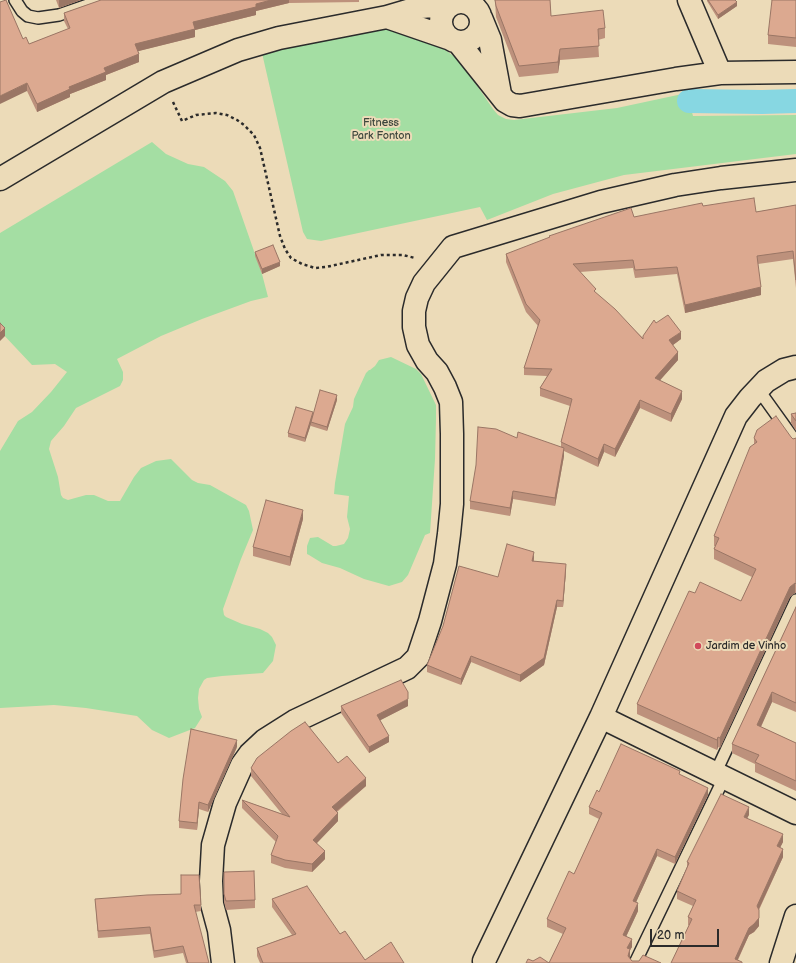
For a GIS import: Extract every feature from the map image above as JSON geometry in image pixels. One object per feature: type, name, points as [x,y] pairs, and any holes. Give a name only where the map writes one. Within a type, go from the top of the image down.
[{"type":"street","points":[[689,0],[720,73]]},
{"type":"street","points":[[501,95],[490,40],[475,8],[459,2],[452,4],[443,13],[441,19],[441,26],[444,33],[453,40],[505,101],[512,105],[520,106],[669,80],[720,73],[796,72]]},
{"type":"street","points":[[0,179],[163,82],[238,50],[279,38],[387,17],[421,7],[433,6],[447,8]]},
{"type":"street","points":[[387,17],[453,40],[466,42],[476,36],[481,25],[475,8]]},
{"type":"street","points":[[223,963],[212,904],[210,881],[213,845],[225,803],[242,765],[250,754],[265,740],[295,721],[407,668],[418,657],[430,621],[445,564],[452,504],[451,402],[445,386],[437,372],[427,361],[418,345],[414,326],[414,312],[417,298],[424,283],[453,247],[601,202],[675,185],[721,178],[796,170]]},
{"type":"street","points":[[484,961],[601,717],[736,416],[766,381],[784,370],[796,367]]},
{"type":"street","points":[[601,717],[796,813]]},
{"type":"street","points":[[781,963],[796,916]]},
{"type":"lane","points":[[15,0],[22,11],[28,16],[38,18],[59,15],[102,0]]},
{"type":"lane","points":[[758,389],[796,442]]},
{"type":"lane","points":[[635,963],[720,776],[796,600]]},
{"type":"path","points":[[171,98],[182,121],[196,115],[216,113],[227,115],[244,125],[254,135],[260,148],[280,236],[285,249],[291,258],[302,264],[315,268],[382,255],[403,255],[439,265]]},
{"type":"green space","name":"Fitness Park Fonton","points":[[384,29],[399,30],[437,44],[455,57],[467,71],[493,109],[498,115],[506,119],[514,120],[617,108],[687,93],[693,116],[796,115],[796,154],[624,175],[553,194],[487,220],[480,207],[321,241],[307,239],[303,232],[262,53]]},
{"type":"green space","points":[[152,142],[166,154],[188,164],[204,167],[225,181],[233,191],[262,274],[268,297],[251,301],[202,319],[161,336],[117,359],[123,372],[123,380],[120,386],[76,408],[64,426],[51,441],[49,449],[58,477],[61,495],[63,498],[68,500],[86,495],[94,495],[108,501],[120,501],[141,468],[156,461],[171,459],[192,480],[198,483],[210,485],[246,505],[249,511],[253,530],[223,609],[226,617],[242,624],[260,629],[272,637],[276,645],[273,661],[263,673],[222,676],[207,678],[204,680],[199,689],[198,698],[199,709],[202,717],[195,728],[169,738],[152,730],[137,716],[86,708],[54,705],[0,708],[0,451],[18,421],[32,412],[67,372],[55,364],[32,365],[0,331],[0,233]]},
{"type":"green space","points":[[391,357],[416,369],[421,374],[436,405],[436,419],[430,533],[425,535],[408,575],[402,582],[389,586],[364,579],[340,568],[322,563],[307,554],[307,546],[310,538],[318,537],[333,546],[336,546],[344,544],[348,538],[350,529],[347,517],[349,496],[334,494],[345,424],[366,373],[375,366],[379,360]]},
{"type":"building","points":[[6,0],[23,39],[26,37],[29,44],[70,28],[64,13],[101,0],[271,0],[256,4],[256,7],[193,22],[195,29],[135,44],[139,54],[104,68],[106,72],[69,87],[70,89],[37,104],[27,83],[0,96],[0,2]]},
{"type":"building","points":[[495,0],[550,0],[551,16],[603,10],[605,28],[598,29],[599,46],[560,49],[558,62],[519,66]]},
{"type":"building","points":[[708,0],[735,0],[737,2],[718,15]]},
{"type":"building","points":[[772,0],[796,0],[796,38],[768,35]]},
{"type":"building","points":[[754,198],[756,212],[796,205],[796,280],[793,251],[757,256],[761,287],[685,305],[677,267],[635,270],[633,260],[573,264],[596,289],[594,291],[615,309],[643,339],[643,336],[654,320],[656,323],[668,315],[681,332],[669,340],[678,352],[655,378],[682,391],[671,414],[640,400],[615,449],[604,444],[598,459],[561,442],[572,399],[540,388],[552,369],[524,368],[540,320],[526,304],[506,254],[550,237],[549,236],[631,208],[634,217],[702,203],[703,206]]},
{"type":"building","points":[[273,245],[280,262],[262,269],[255,252]]},
{"type":"building","points":[[0,323],[5,328],[0,333]]},
{"type":"building","points":[[320,390],[337,395],[327,427],[311,422]]},
{"type":"building","points":[[296,407],[313,412],[305,438],[288,433]]},
{"type":"building","points":[[796,413],[796,421],[791,414]]},
{"type":"building","points":[[776,416],[791,437],[793,439],[796,438],[796,584],[795,583],[790,587],[720,738],[718,737],[717,740],[637,704],[689,591],[695,593],[700,582],[741,601],[756,569],[714,549],[719,538],[714,536],[750,447],[757,442],[754,438],[757,430]]},
{"type":"building","points":[[478,427],[496,429],[517,438],[518,432],[564,448],[555,498],[513,491],[510,508],[470,501],[476,465]]},
{"type":"building","points":[[266,500],[303,510],[290,557],[253,547]]},
{"type":"building","points":[[507,544],[534,552],[532,561],[566,564],[563,601],[557,600],[544,658],[520,675],[471,656],[461,679],[427,665],[443,626],[459,566],[498,577]]},
{"type":"building","points":[[796,607],[796,703],[772,692],[757,725],[796,743],[796,781],[755,762],[759,755],[732,744]]},
{"type":"building","points":[[401,680],[408,692],[408,699],[377,715],[389,736],[369,747],[341,706]]},
{"type":"building","points":[[305,722],[338,763],[347,756],[366,778],[332,807],[338,813],[313,840],[325,851],[312,864],[285,860],[271,855],[278,836],[242,800],[290,817],[251,768],[257,758]]},
{"type":"building","points":[[191,729],[237,740],[208,805],[199,802],[197,823],[179,821],[183,779]]},
{"type":"building","points":[[621,744],[680,771],[679,774],[708,788],[675,857],[657,849],[633,901],[638,903],[623,935],[632,939],[627,948],[630,949],[628,956],[632,961],[639,961],[643,955],[661,963],[549,963],[566,928],[547,919],[569,871],[574,874],[602,813],[589,807],[597,790],[599,792]]},
{"type":"building","points":[[721,794],[749,807],[744,817],[783,834],[777,846],[783,849],[757,906],[759,910],[759,918],[749,928],[735,959],[742,963],[671,963],[692,919],[688,917],[696,900],[677,891],[689,863],[687,862]]},
{"type":"building","points":[[254,871],[255,900],[226,901],[224,894],[224,872]]},
{"type":"building","points":[[181,875],[199,875],[201,905],[194,905],[209,963],[188,963],[183,946],[154,951],[150,927],[98,931],[95,899],[181,894]]},
{"type":"building","points":[[307,886],[340,934],[345,931],[365,960],[391,942],[404,963],[263,963],[257,948],[296,934],[272,899]]},
{"type":"building","points":[[540,957],[549,963],[526,963],[528,959],[533,961]]},
{"type":"waterway","points":[[689,101],[796,101]]},
{"type":"place","name":"Jardim de Vinho","points":[[698,646]]}]
